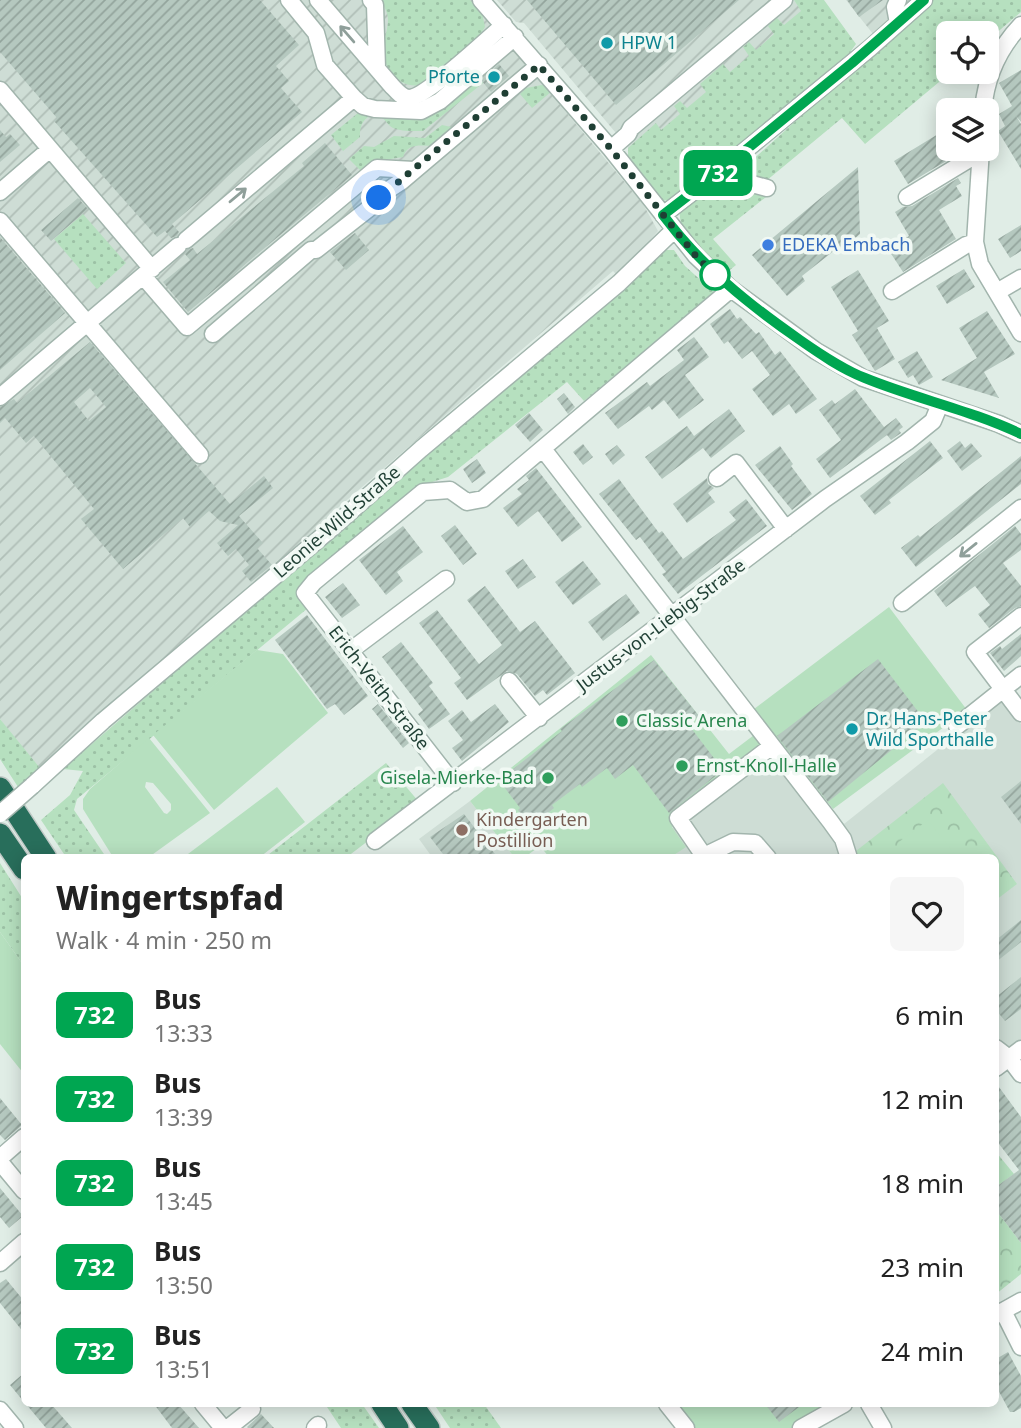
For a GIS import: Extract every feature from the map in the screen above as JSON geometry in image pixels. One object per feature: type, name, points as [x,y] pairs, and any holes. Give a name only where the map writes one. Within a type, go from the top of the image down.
[{"type":"highway","points":[[0,788],[43,854]]},
{"type":"highway","points":[[0,834],[21,865]]},
{"type":"highway","points":[[384,1407],[398,1428]]},
{"type":"highway","points":[[414,1407],[429,1428]]},
{"type":"street","points":[[289,0],[316,33],[326,65],[354,98],[363,106],[375,109],[421,111],[440,101],[509,31]]},
{"type":"street","points":[[318,0],[401,95],[408,98],[426,91],[509,31]]},
{"type":"street","points":[[371,0],[375,5],[377,68]]},
{"type":"street","points":[[481,0],[611,149],[696,256],[731,289],[816,351],[863,378],[1021,434]]},
{"type":"street","points":[[611,149],[631,128],[785,0]]},
{"type":"street","points":[[898,0],[895,8],[898,23]]},
{"type":"street","points":[[663,215],[720,171],[924,0]]},
{"type":"street","points":[[986,98],[989,76],[996,59],[1010,36],[1021,25]]},
{"type":"street","points":[[213,334],[311,250],[316,250],[377,208],[408,175],[539,65]]},
{"type":"street","points":[[0,90],[148,273],[187,327],[377,168],[408,175]]},
{"type":"street","points":[[0,397],[354,98]]},
{"type":"street","points":[[628,134],[636,133],[649,123]]},
{"type":"street","points":[[0,192],[50,149]]},
{"type":"street","points":[[907,197],[964,161]]},
{"type":"street","points":[[980,161],[975,242],[981,264],[1021,332]]},
{"type":"street","points":[[720,171],[730,178],[767,188]]},
{"type":"street","points":[[0,220],[200,455]]},
{"type":"street","name":"Leonie-Wild-Straße","points":[[0,814],[103,721],[619,284],[674,230]]},
{"type":"street","points":[[892,291],[975,242]]},
{"type":"street","points":[[997,292],[1021,278]]},
{"type":"street","points":[[731,289],[543,449],[841,837],[847,854]]},
{"type":"street","name":"Justus-von-Liebig-Straße","points":[[376,841],[786,529],[933,421],[940,404]]},
{"type":"street","name":"Erich-Veith-Straße","points":[[453,783],[305,593],[314,582],[423,492],[450,490],[467,502],[483,499],[543,449]]},
{"type":"street","points":[[717,478],[736,463],[786,529]]},
{"type":"street","points":[[902,603],[1021,508]]},
{"type":"street","points":[[350,652],[446,579]]},
{"type":"street","points":[[1021,616],[975,652],[1021,713]]},
{"type":"street","points":[[957,726],[1021,676]]},
{"type":"street","points":[[509,681],[539,718]]},
{"type":"street","points":[[701,854],[678,818],[772,746]]},
{"type":"street","points":[[709,854],[733,842],[755,844],[764,854]]},
{"type":"street","points":[[1009,1058],[1021,1074]]},
{"type":"street","points":[[21,1140],[0,1160],[21,1187]]},
{"type":"street","points":[[0,1263],[21,1245]]},
{"type":"street","points":[[1021,1301],[999,1313],[1021,1347]]},
{"type":"street","points":[[205,1407],[225,1428],[251,1409]]},
{"type":"street","points":[[669,1407],[686,1428]]},
{"type":"street","points":[[801,1428],[839,1407]]},
{"type":"street","points":[[871,1407],[883,1428]]},
{"type":"street","points":[[0,1410],[15,1428]]},
{"type":"shaded area","points":[[0,0],[480,0],[558,87],[550,93],[643,204],[658,231],[618,276],[613,271],[333,512],[337,518],[40,768],[0,719]]},
{"type":"shaded area","points":[[497,0],[794,0],[833,53],[666,193],[524,23],[516,22]]},
{"type":"shaded area","points":[[846,0],[919,0],[877,39]]},
{"type":"shaded area","points":[[1001,699],[1021,724],[1021,1045],[999,1062],[999,854],[676,854],[685,846],[672,828],[782,743],[844,824]]},
{"type":"shaded area","name":"Kindergarten Postillion","points":[[470,801],[512,854],[430,854],[419,839]]},
{"type":"green space","points":[[379,0],[470,0],[482,13],[485,27],[476,41],[427,83],[410,85],[396,78],[384,57],[388,17]]},
{"type":"green space","points":[[794,0],[824,0],[856,44],[846,58],[709,172],[669,200],[661,201],[628,161],[628,148],[656,123],[661,130],[680,114],[674,106],[680,101],[687,108],[706,92],[700,84],[723,64],[730,72],[749,56],[743,47],[749,42],[756,50],[774,34],[768,26],[777,18],[784,25],[801,11]]},
{"type":"green space","points":[[929,0],[1021,0],[1021,12],[999,31],[999,21],[936,21],[937,84],[865,144],[842,118],[766,181],[736,175]]},
{"type":"green space","points":[[480,79],[483,83],[423,131],[397,129],[382,118],[370,116],[364,121],[360,137],[343,151],[331,135],[358,113],[422,117],[458,91],[461,94]]},
{"type":"green space","points":[[547,84],[552,91],[532,108],[520,94],[526,88]]},
{"type":"green space","points":[[442,125],[456,128],[435,146],[412,147],[403,157],[372,162],[360,170],[349,159],[364,146],[374,147],[394,136],[425,138]]},
{"type":"green space","points":[[715,184],[730,185],[766,197],[713,239],[736,265],[725,274],[695,246],[680,220],[680,211]]},
{"type":"green space","points":[[83,214],[126,263],[97,289],[54,239]]},
{"type":"green space","points":[[662,250],[674,250],[685,266],[715,293],[584,401],[567,382],[448,477],[429,483],[297,593],[308,608],[77,799],[74,810],[104,854],[64,854],[41,820],[70,795],[83,771],[63,769]]},
{"type":"green space","points":[[889,607],[967,710],[833,809],[781,743],[672,827],[686,847],[676,854],[547,854],[540,846],[529,854],[512,854],[470,801],[651,655],[729,754],[766,726],[754,709]]},
{"type":"green space","points":[[257,650],[283,654],[328,713],[214,810],[153,735]]},
{"type":"green space","points":[[0,719],[40,768],[18,787],[0,759]]},
{"type":"green space","points":[[149,738],[210,813],[153,854],[111,854],[83,809],[83,799],[90,789]],"holes":[[[146,782],[153,783],[171,804],[171,810],[167,814],[164,813],[145,787]]]},
{"type":"green space","points":[[386,763],[419,802],[351,854],[269,854]]},
{"type":"green space","points":[[943,783],[995,854],[856,854],[856,851]]},
{"type":"green space","points":[[277,787],[305,822],[264,854],[188,854]]},
{"type":"green space","points":[[928,820],[955,854],[909,854],[899,842]]},
{"type":"green space","points":[[999,859],[1017,884],[999,898]]},
{"type":"green space","points":[[0,863],[21,896],[21,962],[0,932]]},
{"type":"green space","points":[[0,932],[21,962],[21,1070],[0,1044]]},
{"type":"green space","points":[[999,1156],[1014,1174],[999,1185]]},
{"type":"green space","points":[[999,1214],[1021,1243],[1021,1274],[999,1292]]},
{"type":"green space","points":[[327,1407],[364,1407],[379,1428],[341,1428]]},
{"type":"green space","points":[[436,1407],[486,1407],[501,1428],[450,1428]]},
{"type":"green space","points":[[673,1407],[829,1407],[794,1428],[690,1428]]},
{"type":"building","points":[[0,0],[260,0],[299,45],[276,66],[289,81],[281,88],[302,112],[172,224],[179,232],[177,236],[171,238],[165,231],[157,237],[54,121],[57,118],[0,52]]},
{"type":"building","name":"HPW 1","points":[[527,0],[739,0],[616,105]]},
{"type":"building","points":[[847,0],[883,0],[859,17]]},
{"type":"building","points":[[499,64],[509,76],[491,92],[481,80]]},
{"type":"building","points":[[1021,70],[1021,122],[1016,116],[1021,124],[1021,169],[999,133],[1005,126],[999,114],[1012,106],[999,83]]},
{"type":"building","points":[[0,130],[6,137],[10,134],[20,145],[0,162]]},
{"type":"building","points":[[936,135],[936,161],[946,161],[908,184],[894,161]]},
{"type":"building","points":[[325,143],[352,175],[188,312],[163,282],[190,260],[185,254],[187,250],[193,248],[197,254],[304,166],[302,163]]},
{"type":"building","points":[[858,167],[860,234],[843,249],[840,246],[802,276],[805,281],[787,296],[752,255]]},
{"type":"building","points":[[958,178],[961,183],[956,186],[962,196],[939,210],[956,239],[903,272],[888,249],[909,236],[895,212],[912,206]]},
{"type":"building","points":[[78,198],[88,209],[51,241],[41,230]]},
{"type":"building","points":[[1021,225],[1021,251],[1010,258],[998,239]]},
{"type":"building","points":[[355,233],[369,250],[346,270],[330,252]]},
{"type":"building","points":[[0,237],[65,313],[0,370]]},
{"type":"building","points":[[964,269],[975,287],[947,304],[936,286]]},
{"type":"building","points":[[858,270],[889,321],[877,328],[895,359],[875,371],[852,335],[858,331],[831,287]]},
{"type":"building","points":[[730,309],[737,319],[740,317],[756,334],[759,332],[775,355],[780,351],[817,399],[796,414],[789,404],[773,416],[752,389],[770,375],[752,351],[742,359],[728,341],[724,344],[710,324]]},
{"type":"building","points":[[987,311],[1015,354],[984,372],[999,398],[941,380],[977,358],[959,328]]},
{"type":"building","points":[[694,337],[709,357],[685,375],[704,400],[679,419],[664,400],[652,410],[649,406],[618,429],[605,413],[647,382],[650,386],[684,360],[677,350]]},
{"type":"building","points":[[90,342],[230,504],[264,476],[273,488],[239,516],[263,543],[257,548],[272,565],[251,582],[242,571],[249,565],[236,549],[228,556],[217,543],[238,525],[220,521],[209,511],[190,527],[183,518],[123,569],[81,519],[94,509],[34,436],[26,443],[5,418],[0,423],[0,407],[14,399],[17,403]],"holes":[[[90,388],[106,407],[89,421],[74,402]]]},
{"type":"building","points":[[917,351],[933,377],[919,385],[913,375],[908,378],[898,362]]},
{"type":"building","points":[[855,389],[884,427],[896,418],[903,427],[899,430],[901,433],[891,440],[887,435],[830,478],[816,459],[841,440],[819,410],[832,400],[835,404]]},
{"type":"building","points":[[564,393],[575,407],[568,414],[557,399]]},
{"type":"building","points":[[729,409],[745,431],[711,458],[703,448],[662,479],[645,457],[687,426],[694,436]]},
{"type":"building","points":[[529,413],[543,430],[530,442],[515,425]]},
{"type":"building","points":[[930,441],[943,458],[889,500],[891,503],[875,515],[860,496]]},
{"type":"building","points":[[960,441],[965,448],[971,443],[982,456],[962,471],[947,451]]},
{"type":"building","points":[[583,444],[593,457],[583,465],[573,452]]},
{"type":"building","points":[[617,445],[625,455],[613,465],[605,454]]},
{"type":"building","points":[[780,446],[812,494],[792,510],[755,465]]},
{"type":"building","points":[[1021,456],[1021,484],[916,567],[901,548],[918,535],[920,537]]},
{"type":"building","points":[[477,459],[486,473],[472,483],[463,469]]},
{"type":"building","points":[[536,468],[582,527],[562,542],[538,511],[518,527],[503,508],[522,494],[517,489],[529,480],[526,476]]},
{"type":"building","points":[[707,478],[708,484],[714,488],[708,493],[715,502],[687,523],[673,504]]},
{"type":"building","points":[[619,479],[659,533],[662,531],[683,559],[736,520],[729,512],[746,499],[767,526],[678,594],[662,574],[666,572],[640,537],[636,540],[599,494]]},
{"type":"building","points":[[455,525],[477,554],[463,565],[441,536]]},
{"type":"building","points":[[403,526],[423,552],[397,572],[403,581],[386,595],[359,560]]},
{"type":"building","points":[[1015,526],[1021,534],[1021,550],[1003,563],[1021,586],[1021,606],[989,628],[978,614],[990,605],[975,586],[946,607],[934,591]]},
{"type":"building","points":[[523,559],[536,577],[518,589],[505,571]]},
{"type":"building","points":[[583,561],[601,584],[573,605],[555,582]]},
{"type":"building","points":[[343,583],[360,605],[342,618],[325,597]]},
{"type":"building","points":[[485,586],[520,632],[535,621],[575,673],[547,695],[543,690],[535,696],[517,674],[507,671],[467,700],[454,683],[461,678],[419,623],[437,610],[479,664],[502,645],[467,600]]},
{"type":"building","points":[[626,594],[640,613],[603,641],[588,622]]},
{"type":"building","points":[[307,615],[368,696],[344,715],[335,704],[327,709],[275,640]]},
{"type":"building","points":[[1021,634],[1021,656],[1004,671],[990,653],[1000,646],[1002,649]]},
{"type":"building","points":[[401,642],[433,683],[429,686],[450,714],[429,729],[418,714],[423,710],[382,657]]},
{"type":"building","name":"Dr. Hans-Peter Wild Sporthalle","points":[[878,659],[926,722],[828,802],[777,736]]},
{"type":"building","points":[[654,660],[699,716],[688,724],[723,770],[669,813],[633,765],[615,779],[607,768],[552,805],[554,808],[531,827],[499,780],[562,731],[560,729]]},
{"type":"building","points":[[378,704],[409,743],[403,748],[372,709]]},
{"type":"building","points":[[495,704],[509,722],[462,761],[452,748],[463,740],[448,721],[462,710],[471,722]]},
{"type":"building","points":[[1021,781],[1021,824],[1001,797]]},
{"type":"building","points":[[464,814],[495,854],[443,854],[430,837]]},
{"type":"building","points":[[1021,920],[1021,942],[999,960],[999,938]]},
{"type":"building","points":[[1021,977],[1021,1009],[1005,1021],[999,1014],[999,995]]},
{"type":"building","points":[[999,1087],[1021,1117],[1021,1243],[999,1214],[999,1185],[1019,1170],[999,1144]]},
{"type":"building","points":[[0,1098],[21,1126],[5,1140],[0,1135]]},
{"type":"building","points":[[0,1188],[21,1214],[21,1218],[9,1228],[0,1217]]},
{"type":"building","points":[[6,1279],[21,1297],[21,1329],[0,1303],[0,1283]]},
{"type":"building","points":[[1008,1352],[1021,1376],[1021,1408],[1014,1412],[1010,1412],[999,1392],[999,1357]]},
{"type":"building","points":[[21,1376],[21,1398],[10,1385]]},
{"type":"building","points":[[28,1407],[54,1407],[72,1428],[46,1428]]},
{"type":"building","points":[[156,1407],[181,1407],[199,1428],[172,1428]]},
{"type":"building","points":[[767,1407],[799,1407],[779,1422]]},
{"type":"building","points":[[261,1414],[274,1428],[247,1427]]},
{"type":"bus line","name":"732","points":[[924,0],[852,63],[663,215],[696,256],[723,282],[816,351],[863,378],[1021,434]]},
{"type":"place","name":"HPW 1","points":[[607,43]]},
{"type":"place","name":"Pforte","points":[[494,77]]},
{"type":"place","name":"EDEKA Embach","points":[[768,245]]},
{"type":"place","name":"Classic Arena","points":[[622,721]]},
{"type":"place","name":"Dr. Hans-Peter Wild Sporthalle","points":[[852,729]]},
{"type":"place","name":"Ernst-Knoll-Halle","points":[[682,766]]},
{"type":"place","name":"Gisela-Mierke-Bad","points":[[548,778]]},
{"type":"place","name":"Kindergarten Postillion","points":[[462,830]]},
{"type":"route","points":[[379,198],[539,65],[611,149],[674,230],[715,275]]}]
